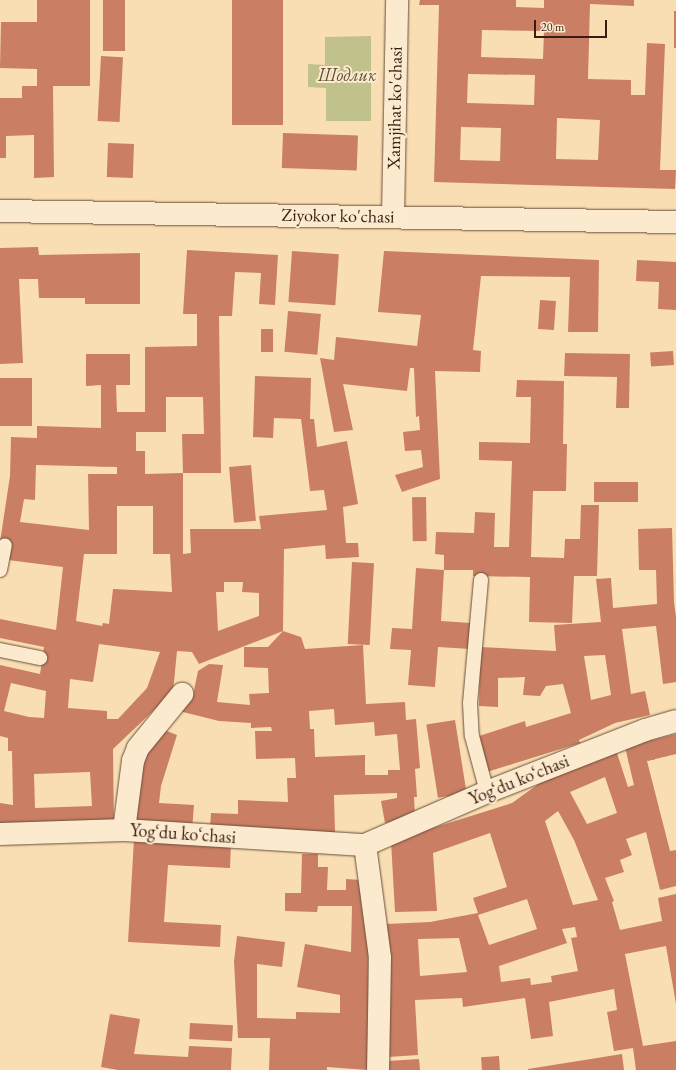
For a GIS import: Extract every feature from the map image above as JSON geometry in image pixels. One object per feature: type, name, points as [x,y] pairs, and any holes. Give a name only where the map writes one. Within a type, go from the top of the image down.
[{"type":"street","name":"Xamjihat ko'chasi","points":[[393,216],[397,0]]},
{"type":"street","name":"Ziyokor ko'chasi","points":[[0,211],[393,216],[676,222]]},
{"type":"street","points":[[124,830],[132,767],[138,748],[182,694]]},
{"type":"street","name":"Yogʻdu koʻchasi","points":[[0,834],[124,830],[365,845],[487,792],[646,730],[676,721]]},
{"type":"street","points":[[365,845],[380,958],[378,1070]]},
{"type":"lane","points":[[0,570],[5,545]]},
{"type":"lane","points":[[481,580],[470,703],[472,736],[487,792]]},
{"type":"lane","points":[[0,650],[40,658]]},
{"type":"green space","name":"Шодлик","points":[[371,36],[371,121],[326,121],[326,88],[308,87],[308,64],[325,65],[325,37]]},
{"type":"building","points":[[37,0],[90,0],[90,86],[53,86],[54,177],[34,178],[34,135],[6,136],[6,158],[0,158],[0,98],[22,98],[22,86],[37,86],[37,69],[0,68],[1,22],[37,22]]},
{"type":"building","points":[[103,0],[125,0],[125,51],[103,51]]},
{"type":"building","name":"Шодлик","points":[[232,0],[283,0],[283,125],[232,125]]},
{"type":"building","points":[[420,0],[516,0],[516,7],[544,8],[544,0],[634,0],[634,6],[590,4],[588,79],[631,80],[631,95],[645,95],[647,43],[665,44],[660,170],[676,170],[675,189],[434,182],[439,5],[419,5]],"holes":[[[482,30],[544,31],[543,59],[481,57]],[[468,74],[535,75],[534,105],[467,103]],[[557,118],[600,120],[598,160],[556,159]],[[461,127],[501,128],[500,161],[460,160]]]},
{"type":"building","points":[[674,11],[676,11],[676,48],[674,48]]},
{"type":"building","points":[[101,56],[123,57],[120,122],[98,121]]},
{"type":"building","points":[[283,133],[358,136],[357,171],[282,168]]},
{"type":"building","points":[[108,143],[134,144],[133,178],[107,177]]},
{"type":"building","points":[[38,247],[39,255],[140,253],[140,304],[85,304],[85,298],[39,298],[38,279],[19,279],[23,363],[0,364],[0,248]]},
{"type":"building","points":[[187,250],[278,255],[275,305],[259,304],[261,273],[235,272],[232,316],[219,316],[221,473],[183,473],[183,554],[191,553],[190,529],[261,529],[259,516],[327,510],[324,490],[310,491],[301,419],[274,418],[273,438],[253,437],[255,376],[311,378],[310,419],[314,419],[317,447],[347,441],[358,504],[343,507],[346,543],[358,543],[359,557],[326,559],[325,545],[284,549],[283,631],[199,664],[192,652],[177,651],[173,692],[113,749],[114,828],[0,828],[0,803],[13,805],[12,751],[8,751],[8,738],[0,736],[0,665],[40,674],[44,647],[0,638],[0,619],[56,630],[63,567],[8,560],[0,542],[10,476],[11,437],[37,438],[37,426],[101,428],[101,385],[86,386],[86,354],[130,354],[130,385],[116,385],[117,412],[145,412],[145,347],[197,346],[197,314],[183,314]],"holes":[[[166,397],[203,397],[204,434],[182,434],[183,473],[145,474],[145,451],[136,451],[136,432],[166,432]],[[36,465],[117,467],[117,474],[88,474],[89,530],[20,522],[24,499],[35,500]],[[117,506],[153,506],[153,554],[170,554],[172,592],[113,589],[109,624],[103,623],[102,626],[76,621],[84,554],[117,554]],[[224,582],[243,582],[242,592],[259,593],[259,616],[218,631],[216,592],[224,592]],[[99,644],[160,652],[147,688],[118,719],[107,719],[107,711],[68,708],[70,679],[93,682]],[[11,683],[46,691],[44,718],[29,717],[4,711]],[[90,772],[92,806],[35,808],[34,774]]]},
{"type":"building","points":[[292,251],[339,254],[335,305],[288,302]]},
{"type":"building","points":[[384,251],[599,260],[598,332],[568,332],[570,277],[481,276],[473,350],[481,351],[480,372],[435,371],[440,479],[402,492],[395,475],[423,467],[421,450],[405,451],[403,432],[420,430],[419,416],[416,417],[414,368],[410,368],[407,391],[343,384],[353,430],[334,432],[320,358],[334,360],[336,337],[417,346],[421,315],[378,312]]},
{"type":"building","points":[[637,260],[676,262],[676,310],[658,309],[659,282],[636,281]]},
{"type":"building","points":[[540,300],[556,301],[554,330],[538,329]]},
{"type":"building","points":[[288,311],[321,314],[317,355],[284,352]]},
{"type":"building","points":[[261,329],[273,329],[273,352],[261,352]]},
{"type":"building","points":[[673,351],[674,365],[651,367],[650,353]]},
{"type":"building","points":[[565,353],[630,354],[629,408],[616,408],[617,377],[564,376]]},
{"type":"building","points":[[0,378],[32,378],[32,426],[0,426]]},
{"type":"building","points":[[517,380],[564,381],[563,444],[567,444],[566,491],[533,491],[531,557],[564,558],[565,539],[580,539],[581,505],[599,505],[597,576],[574,576],[572,623],[529,622],[530,577],[473,576],[473,570],[444,570],[444,555],[435,554],[436,532],[474,533],[475,512],[495,513],[494,547],[509,547],[512,461],[479,460],[479,442],[530,443],[531,397],[516,397]]},
{"type":"building","points":[[251,465],[256,521],[234,523],[229,467]]},
{"type":"building","points":[[594,482],[638,482],[638,502],[594,502]]},
{"type":"building","points":[[412,497],[426,497],[427,541],[413,541]]},
{"type":"building","points":[[672,528],[674,602],[676,617],[676,682],[663,684],[656,626],[622,629],[631,694],[645,691],[650,715],[615,723],[579,740],[580,743],[487,772],[476,737],[525,721],[526,727],[571,713],[563,684],[546,686],[540,696],[523,695],[525,677],[498,678],[498,707],[479,706],[480,647],[556,651],[554,625],[601,622],[596,579],[611,578],[613,608],[657,604],[656,570],[639,570],[638,529]],"holes":[[[605,655],[611,695],[591,700],[584,656]]]},
{"type":"building","points":[[352,562],[374,563],[370,645],[348,644]]},
{"type":"building","points":[[416,568],[444,570],[441,621],[471,623],[470,649],[438,647],[435,687],[408,685],[411,650],[390,649],[392,628],[412,629]]},
{"type":"building","points":[[283,631],[301,637],[305,649],[363,645],[366,704],[405,702],[406,720],[416,719],[420,768],[415,769],[417,797],[414,797],[415,817],[385,823],[381,801],[397,798],[397,793],[334,795],[335,832],[311,833],[210,828],[211,813],[238,814],[238,800],[288,802],[287,778],[296,778],[295,758],[256,759],[255,731],[272,731],[271,727],[251,728],[251,723],[219,721],[175,710],[184,698],[192,700],[198,671],[209,664],[223,665],[217,702],[250,705],[249,694],[269,693],[268,668],[244,667],[244,647],[268,647]],"holes":[[[334,709],[335,725],[374,722],[375,736],[397,734],[400,770],[388,770],[388,775],[365,775],[365,755],[315,757],[314,729],[310,729],[309,711]]]},
{"type":"building","points":[[455,720],[467,793],[438,798],[426,725]]},
{"type":"building","points":[[159,728],[177,735],[161,786],[159,803],[194,805],[192,830],[130,826],[132,784]]},
{"type":"building","points":[[676,734],[676,754],[647,761],[670,851],[676,850],[676,886],[660,890],[646,832],[626,839],[632,855],[620,860],[624,872],[605,878],[614,901],[612,902],[620,930],[662,921],[658,898],[676,894],[676,1004],[666,946],[625,954],[643,1046],[676,1041],[676,1070],[636,1070],[633,1048],[614,1051],[607,1012],[617,1010],[614,989],[549,1002],[553,1036],[531,1039],[525,998],[463,1007],[462,998],[415,1000],[418,1055],[388,1057],[386,924],[430,922],[478,913],[473,898],[507,887],[490,833],[433,853],[437,911],[395,912],[391,841],[512,803],[544,780],[616,750],[628,787],[634,785],[625,747]],"holes":[[[605,777],[617,813],[587,824],[570,792]],[[558,811],[574,840],[598,900],[573,905],[545,821]],[[527,899],[537,929],[489,945],[478,915]],[[575,927],[577,937],[571,938],[578,971],[551,976],[552,982],[531,985],[530,978],[501,982],[499,966],[567,943],[562,929]],[[459,938],[467,972],[420,976],[418,939]]]},
{"type":"building","points":[[134,839],[231,844],[230,868],[168,865],[164,922],[221,925],[220,947],[128,942]]},
{"type":"building","points":[[302,854],[318,854],[318,867],[328,867],[327,890],[346,890],[346,879],[361,880],[368,906],[368,1070],[327,1067],[327,1070],[269,1070],[270,1038],[238,1038],[234,961],[237,936],[285,942],[282,967],[257,964],[257,1018],[296,1019],[296,1012],[340,1013],[340,995],[297,987],[305,944],[351,952],[352,906],[318,906],[317,912],[285,911],[285,893],[301,893]]},
{"type":"building","points":[[110,1014],[140,1019],[134,1054],[188,1057],[189,1046],[232,1048],[231,1070],[118,1070],[101,1067]]},
{"type":"building","points":[[190,1023],[233,1025],[232,1041],[189,1039]]},
{"type":"building","points":[[622,1054],[624,1070],[528,1070],[528,1069]]},
{"type":"building","points":[[499,1056],[500,1070],[482,1070],[481,1057]]},
{"type":"building","points":[[419,1059],[420,1070],[389,1070],[388,1061]]}]
